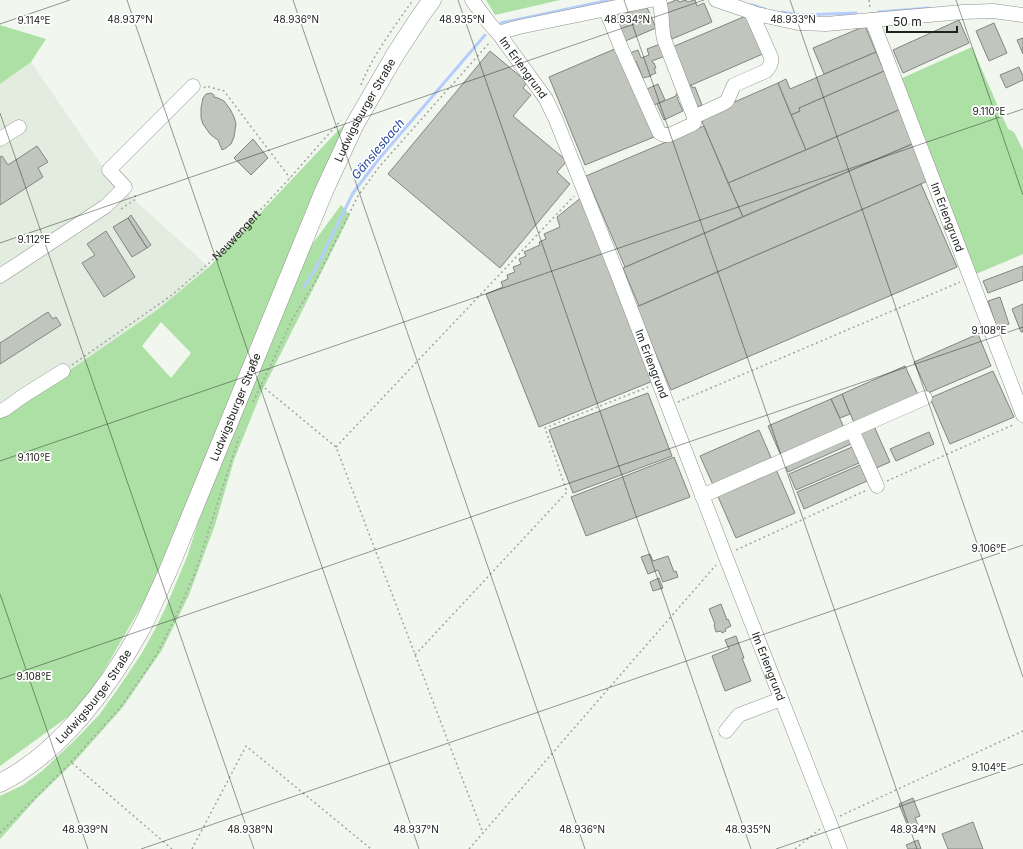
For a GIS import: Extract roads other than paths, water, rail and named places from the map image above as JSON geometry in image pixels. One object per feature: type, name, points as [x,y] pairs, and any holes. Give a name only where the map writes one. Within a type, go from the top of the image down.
[{"type":"main road","name":"Ludwigsburger Straße","points":[[0,783],[24,769],[42,755],[71,728],[99,693],[141,629],[168,571],[324,191],[355,124],[394,55],[432,0]]},
{"type":"street","points":[[472,0],[489,24],[499,34]]},
{"type":"street","name":"Im Erlengrund","points":[[651,0],[634,2],[606,10],[519,27],[499,34],[546,99],[556,120],[840,849]]},
{"type":"street","points":[[606,10],[620,46],[658,132],[669,135],[691,126],[694,123],[694,116],[664,40],[659,0]]},
{"type":"street","points":[[716,0],[751,12],[798,23],[826,24],[963,12],[993,11],[1023,15]]},
{"type":"street","points":[[694,116],[724,103],[727,101],[734,85],[766,71],[770,67],[772,62],[771,57],[751,12]]},
{"type":"street","name":"Im Erlengrund","points":[[872,20],[1023,415]]},
{"type":"street","points":[[0,276],[106,206],[125,183],[109,170],[199,86]]},
{"type":"street","points":[[0,140],[19,127]]},
{"type":"street","points":[[0,411],[63,371]]},
{"type":"street","points":[[702,496],[925,398]]},
{"type":"street","points":[[852,430],[877,486]]},
{"type":"street","points":[[726,730],[740,716],[781,699]]},
{"type":"waterway","points":[[501,23],[610,0]]},
{"type":"waterway","points":[[752,5],[765,9]]},
{"type":"waterway","points":[[878,12],[928,8]]},
{"type":"waterway","points":[[782,12],[800,15],[856,13]]},
{"type":"waterway","name":"Gänslesbach","points":[[304,287],[315,270],[353,193],[378,160],[485,35]]}]
